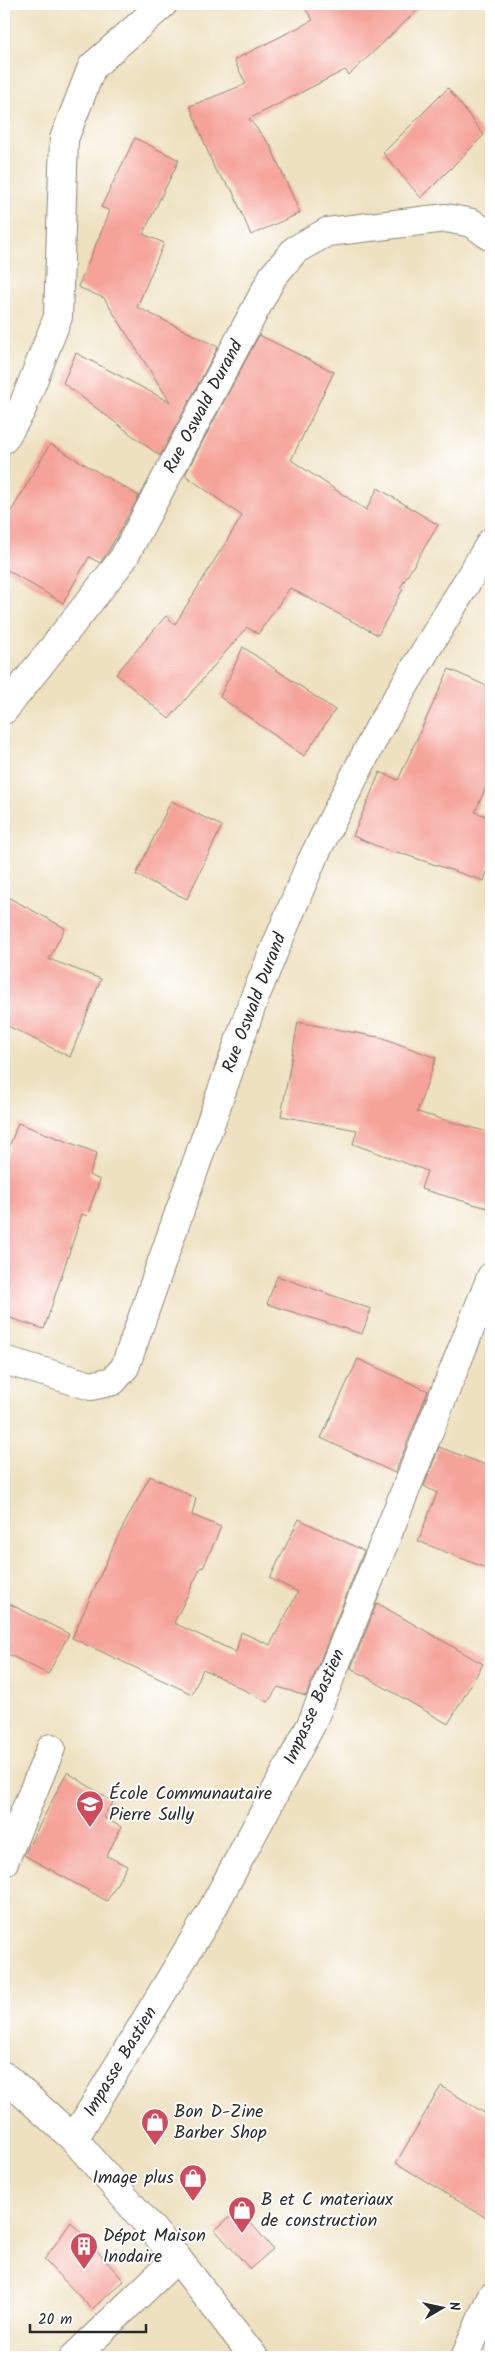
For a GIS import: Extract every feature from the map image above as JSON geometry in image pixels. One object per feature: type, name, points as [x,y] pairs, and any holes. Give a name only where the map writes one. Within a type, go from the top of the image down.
[{"type":"street","points":[[4,439],[21,411],[58,317],[64,139],[92,67],[163,4]]},
{"type":"street","name":"Rue Oswald Durand","points":[[4,710],[123,559],[273,276],[296,250],[327,232],[446,218],[482,230]]},
{"type":"street","name":"Rue Oswald Durand","points":[[4,1360],[91,1386],[113,1381],[125,1367],[254,999],[312,860],[379,728],[491,542]]},
{"type":"street","name":"Impasse Bastien","points":[[74,2139],[209,1915],[311,1725],[491,1277]]},
{"type":"street","points":[[4,1862],[51,1748]]},
{"type":"street","points":[[4,2076],[74,2139],[177,2258],[254,2357]]},
{"type":"street","points":[[74,2357],[177,2258]]},
{"type":"street","points":[[465,2357],[491,2297]]},
{"type":"building","points":[[302,4],[424,4],[349,75],[345,70],[249,119],[270,145],[300,213],[251,235],[232,190],[215,170],[190,106],[246,84],[234,60],[313,20]]},
{"type":"building","points":[[448,88],[484,135],[421,198],[383,153]]},
{"type":"building","points":[[135,138],[179,160],[143,234],[164,243],[137,307],[218,347],[160,456],[63,383],[76,353],[170,402],[104,298],[78,287],[110,211],[101,207]]},
{"type":"building","points":[[259,335],[334,372],[291,460],[366,510],[378,488],[438,525],[400,588],[403,589],[378,635],[290,588],[258,634],[247,627],[169,719],[116,674],[166,616],[175,624],[242,516],[185,475]]},
{"type":"building","points":[[50,444],[139,496],[108,552],[100,563],[89,557],[63,603],[4,568],[4,524]]},
{"type":"building","points":[[243,647],[335,710],[304,756],[220,697]]},
{"type":"building","points":[[449,669],[491,688],[491,776],[475,812],[491,818],[491,859],[484,881],[397,852],[396,854],[353,836],[380,772],[398,780]]},
{"type":"building","points":[[171,801],[222,826],[187,899],[136,875]]},
{"type":"building","points":[[4,895],[65,928],[49,959],[101,979],[70,1057],[4,1024]]},
{"type":"building","points":[[298,1022],[383,1038],[436,1058],[417,1112],[491,1133],[491,1209],[421,1189],[427,1171],[353,1144],[357,1130],[281,1116]]},
{"type":"building","points":[[18,1123],[97,1153],[89,1175],[100,1180],[87,1216],[82,1214],[44,1329],[4,1316],[4,1161]]},
{"type":"building","points":[[277,1276],[371,1309],[362,1334],[267,1304]]},
{"type":"building","points":[[358,1359],[428,1391],[395,1473],[321,1438]]},
{"type":"building","points":[[439,1447],[491,1467],[491,1570],[418,1541],[437,1493],[424,1486]]},
{"type":"building","points":[[150,1476],[196,1498],[192,1515],[221,1527],[203,1568],[201,1567],[174,1623],[236,1652],[241,1632],[270,1645],[298,1592],[270,1578],[299,1519],[364,1551],[306,1696],[278,1687],[268,1702],[203,1669],[192,1694],[72,1638],[117,1538]]},
{"type":"building","points":[[4,1601],[69,1634],[48,1674],[4,1652]]},
{"type":"building","points":[[377,1603],[483,1664],[448,1724],[351,1668]]},
{"type":"building","points":[[67,1772],[113,1802],[103,1817],[121,1827],[107,1856],[127,1866],[107,1901],[24,1855]]},
{"type":"building","points":[[441,2086],[491,2117],[491,2221],[396,2163]]},
{"type":"building","points":[[239,2209],[273,2249],[250,2269],[215,2230]]},
{"type":"building","name":"Dépot Maison Inodaire","points":[[71,2222],[124,2281],[92,2309],[44,2260]]},
{"type":"place","name":"École Communautaire Pierre Sully","points":[[90,1828]]},
{"type":"place","name":"Bon D-Zine Barber Shop","points":[[155,2146]]},
{"type":"place","name":"Image plus","points":[[193,2202]]},
{"type":"place","name":"B et C materiaux de construction","points":[[242,2234]]},
{"type":"place","name":"Dépot Maison Inodaire","points":[[84,2270]]}]
